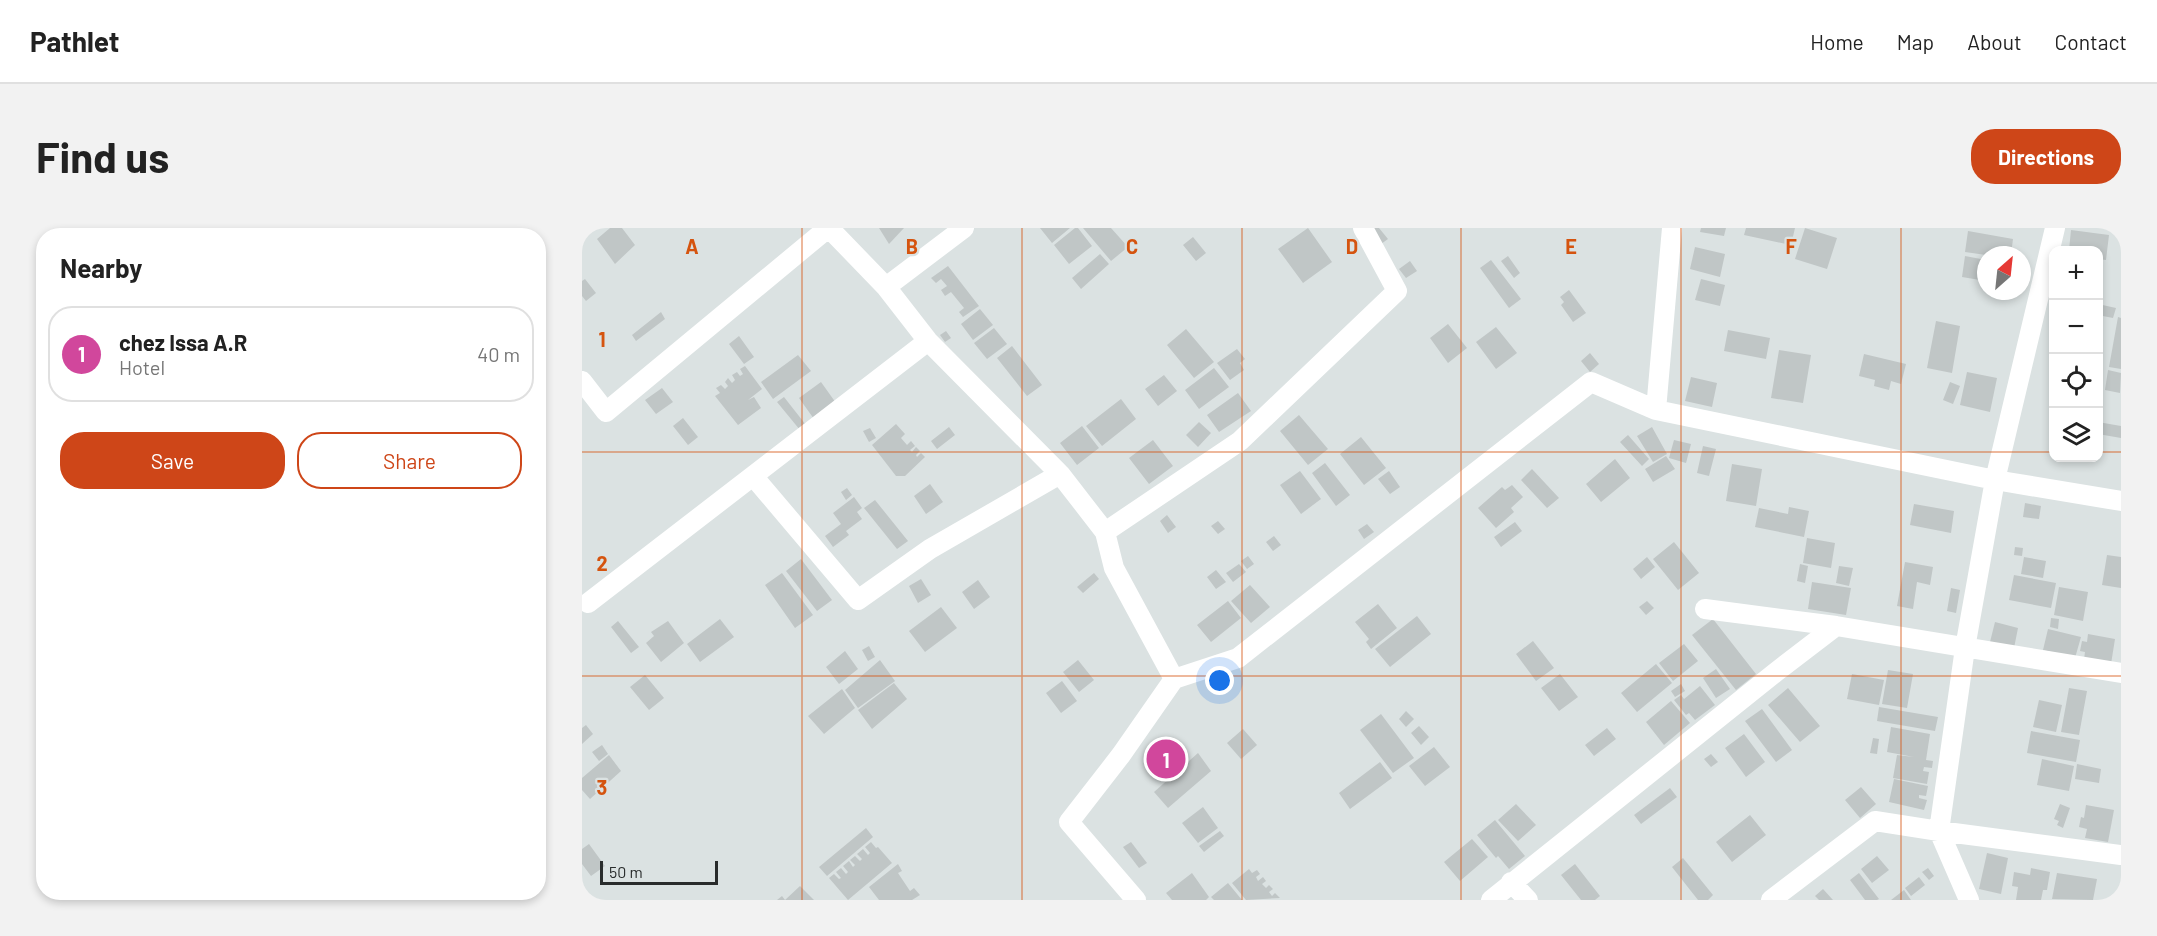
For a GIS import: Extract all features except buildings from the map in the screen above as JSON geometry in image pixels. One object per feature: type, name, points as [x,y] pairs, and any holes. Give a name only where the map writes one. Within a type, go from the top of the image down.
[{"type":"street","points":[[582,381],[606,412],[828,228],[886,287],[928,341],[1060,474],[1105,532],[1114,568],[1174,679]]},
{"type":"street","points":[[886,287],[964,228]]},
{"type":"street","points":[[1105,532],[1240,441],[1396,291],[1363,228]]},
{"type":"street","points":[[1656,410],[1672,228]]},
{"type":"street","points":[[1969,900],[1939,831],[1965,648],[1995,480],[2055,228]]},
{"type":"street","points":[[588,603],[928,341]]},
{"type":"street","points":[[1136,900],[1069,822],[1121,755],[1174,679],[1238,658],[1591,382],[1656,410],[1995,480],[2121,501]]},
{"type":"street","points":[[753,476],[858,600],[930,549],[1060,474]]},
{"type":"street","points":[[1705,609],[1836,626],[2121,673]]},
{"type":"street","points":[[1491,900],[1836,626]]},
{"type":"street","points":[[1771,900],[1875,821],[2121,855]]},
{"type":"street","points":[[1511,882],[1528,900]]},
{"type":"place","name":"chez Issa A.R","points":[[1166,759]]}]
